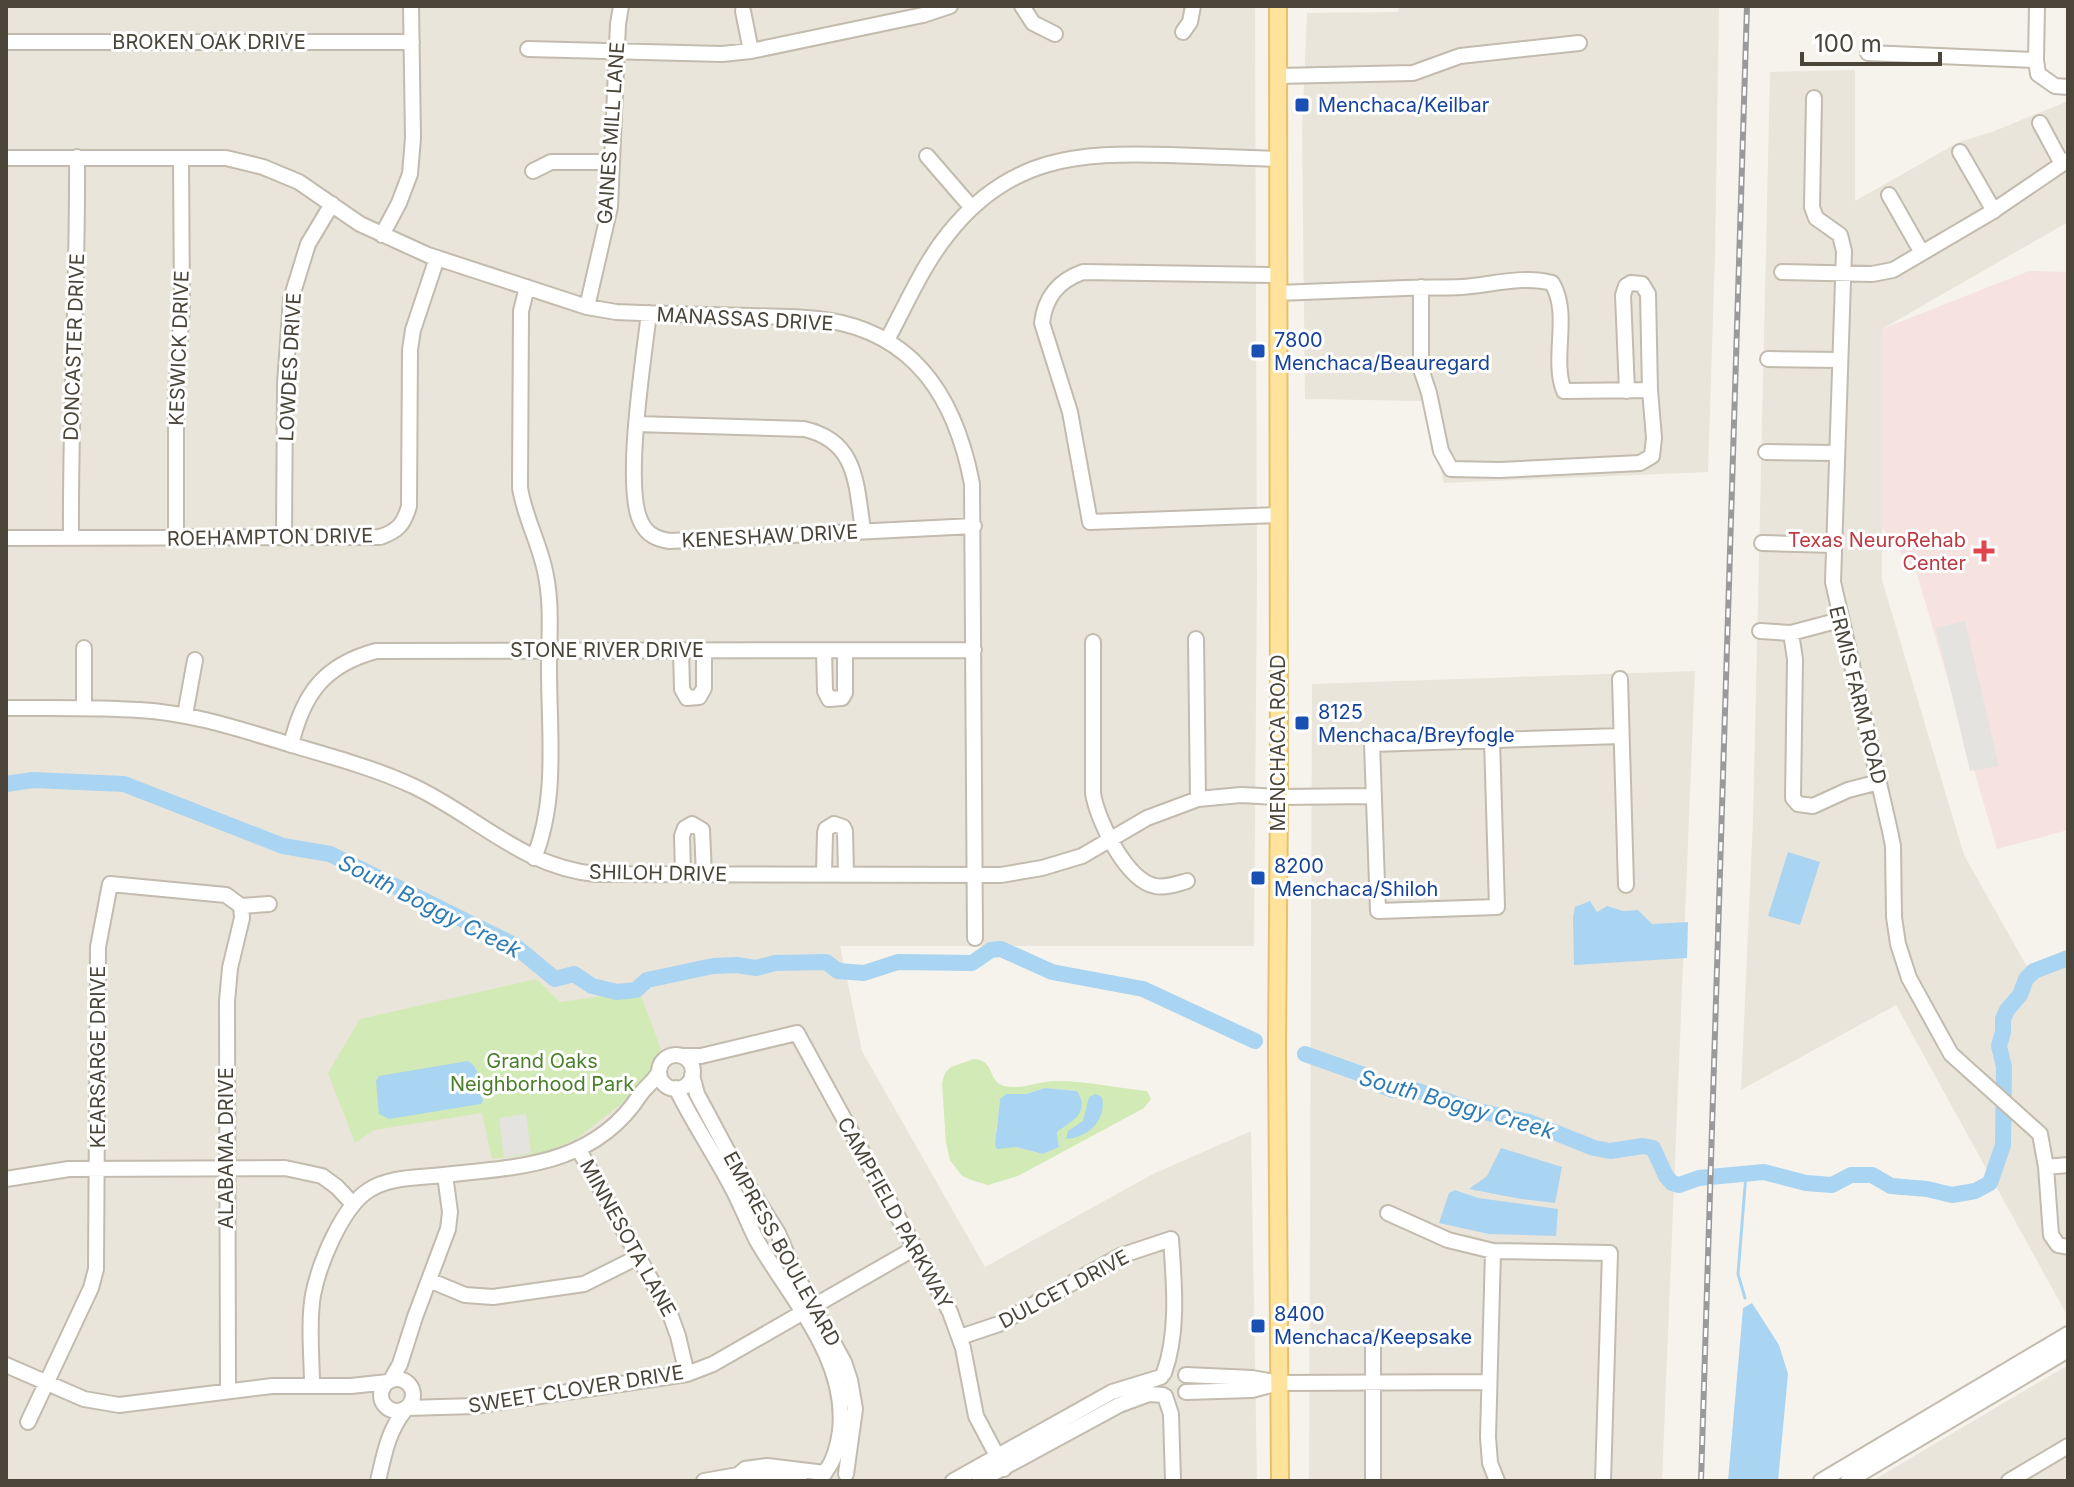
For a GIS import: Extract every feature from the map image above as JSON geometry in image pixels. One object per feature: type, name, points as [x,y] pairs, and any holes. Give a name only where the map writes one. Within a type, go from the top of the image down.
[{"type":"main road","name":"MENCHACA ROAD","points":[[1278,6],[1280,1481]]},
{"type":"street","points":[[382,235],[410,174],[413,138],[411,6]]},
{"type":"street","name":"GAINES MILL LANE","points":[[587,307],[608,221],[621,6]]},
{"type":"street","points":[[528,49],[706,54],[751,51],[923,15],[950,6]]},
{"type":"street","points":[[1022,6],[1033,23],[1055,34]]},
{"type":"street","points":[[1183,32],[1190,22],[1193,6]]},
{"type":"street","points":[[2037,6],[2038,74],[2047,81],[2068,87]]},
{"type":"street","points":[[743,11],[751,51]]},
{"type":"street","name":"BROKEN OAK DRIVE","points":[[6,42],[412,42]]},
{"type":"street","points":[[1278,76],[1413,73],[1460,56],[1579,43]]},
{"type":"street","points":[[1868,53],[2036,60]]},
{"type":"street","name":"ERMIS FARM ROAD","points":[[1814,98],[1812,207],[1816,218],[1843,238],[1833,582],[1893,846],[1894,917],[1904,964],[1951,1054],[2033,1126],[2042,1139],[2051,1235],[2058,1245],[2065,1247]]},
{"type":"street","points":[[1782,272],[1844,274],[1893,270],[1994,211],[2065,162],[2040,123]]},
{"type":"street","points":[[1960,152],[1994,211]]},
{"type":"street","points":[[887,340],[935,252],[959,220],[990,193],[1024,173],[1076,156],[1111,153],[1279,159]]},
{"type":"street","points":[[927,156],[972,208]]},
{"type":"street","name":"DONCASTER DRIVE","points":[[71,538],[77,157]]},
{"type":"street","name":"MANASSAS DRIVE","points":[[6,158],[226,158],[263,167],[299,182],[360,224],[437,258],[587,307],[649,313],[818,319],[855,327],[887,340],[904,352],[926,374],[954,418],[972,484],[975,938]]},
{"type":"street","name":"KESWICK DRIVE","points":[[176,538],[176,390],[182,307],[181,158]]},
{"type":"street","points":[[533,171],[551,162],[612,162]]},
{"type":"street","points":[[1889,195],[1922,253]]},
{"type":"street","name":"LOWDES DRIVE","points":[[284,538],[285,384],[291,299],[308,244],[332,204]]},
{"type":"street","name":"ROEHAMPTON DRIVE","points":[[6,538],[380,537],[401,527],[409,506],[410,350],[413,330],[437,258]]},
{"type":"street","points":[[1278,515],[1090,522],[1070,412],[1042,323],[1043,312],[1052,292],[1065,280],[1083,272],[1279,275]]},
{"type":"street","points":[[1278,293],[1523,281],[1552,283],[1558,296],[1560,371],[1564,391],[1650,390]]},
{"type":"street","points":[[1421,287],[1421,369],[1436,420],[1441,451],[1451,469],[1529,469],[1647,461],[1652,456],[1654,438],[1648,294],[1638,283],[1626,286],[1623,295],[1627,391]]},
{"type":"street","points":[[527,287],[521,311],[520,488],[523,508],[545,571],[549,650],[549,796],[545,828],[534,858]]},
{"type":"street","name":"KENESHAW DRIVE","points":[[649,313],[636,424],[637,511],[643,527],[657,538],[670,541],[974,526]]},
{"type":"street","points":[[1768,359],[1840,360]]},
{"type":"street","points":[[636,424],[804,429],[827,437],[846,455],[854,470],[863,530]]},
{"type":"street","points":[[1766,452],[1837,453]]},
{"type":"street","points":[[1762,543],[1834,545]]},
{"type":"street","points":[[1760,631],[1791,633],[1840,620]]},
{"type":"street","points":[[1791,633],[1795,659],[1793,798],[1798,804],[1813,806],[1848,790],[1879,782]]},
{"type":"street","points":[[1196,639],[1198,799]]},
{"type":"street","points":[[1093,642],[1093,793],[1098,815],[1131,870],[1145,882],[1163,887],[1187,881]]},
{"type":"street","points":[[84,648],[84,708]]},
{"type":"street","points":[[681,650],[682,689],[690,699],[699,697],[704,688],[704,651]]},
{"type":"street","name":"STONE RIVER DRIVE","points":[[291,745],[300,713],[310,693],[326,675],[350,659],[376,651],[974,650]]},
{"type":"street","points":[[824,651],[825,691],[833,700],[842,698],[845,693],[845,651]]},
{"type":"street","points":[[185,715],[195,660]]},
{"type":"street","points":[[1620,679],[1626,885]]},
{"type":"street","name":"SHILOH DRIVE","points":[[6,708],[140,710],[185,715],[346,759],[411,786],[457,810],[508,845],[534,858],[582,873],[1001,875],[1042,868],[1082,856],[1147,818],[1198,799],[1222,795],[1374,796]]},
{"type":"street","points":[[1492,740],[1497,907],[1378,911],[1372,744],[1492,740],[1621,736]]},
{"type":"street","points":[[683,874],[682,836],[685,828],[697,824],[702,830],[704,874]]},
{"type":"street","points":[[824,873],[825,833],[834,824],[845,831],[846,874]]},
{"type":"street","name":"KEARSARGE DRIVE","points":[[28,1422],[94,1278],[97,1259],[98,947],[110,884],[226,895],[241,906],[269,904]]},
{"type":"street","name":"ALABAMA DRIVE","points":[[228,1391],[225,1169],[227,1001],[233,953],[242,918],[241,906]]},
{"type":"street","name":"CAMPFIELD PARKWAY","points":[[682,1056],[701,1056],[797,1033],[939,1289],[960,1337],[976,1416],[1004,1469]]},
{"type":"street","name":"CAMPFIELD PARKWAY","points":[[693,1074],[723,1051]]},
{"type":"street","points":[[312,1386],[313,1294],[340,1222],[352,1203],[385,1182],[548,1161],[579,1150],[607,1130],[637,1102],[666,1058],[682,1056],[690,1063],[693,1074],[688,1083],[655,1092],[637,1102]]},
{"type":"street","points":[[659,1072],[663,1083],[674,1088]]},
{"type":"street","name":"EMPRESS BOULEVARD","points":[[693,1074],[697,1094],[748,1188],[778,1233],[832,1369],[840,1401],[838,1443],[834,1460],[824,1475]]},
{"type":"street","name":"EMPRESS BOULEVARD","points":[[674,1088],[732,1187],[755,1237],[844,1362],[854,1397],[854,1425],[846,1458],[849,1478]]},
{"type":"street","name":"MINNESOTA LANE","points":[[579,1150],[675,1325],[687,1374]]},
{"type":"street","points":[[2046,1167],[2068,1165]]},
{"type":"street","points":[[6,1179],[54,1170],[285,1168],[306,1171],[330,1181],[352,1203]]},
{"type":"street","points":[[386,1443],[382,1391],[407,1346],[450,1221],[445,1175]]},
{"type":"street","points":[[1388,1213],[1448,1240],[1493,1251],[1610,1253],[1603,1481]]},
{"type":"street","name":"DULCET DRIVE","points":[[960,1337],[999,1324],[1120,1256],[1171,1239],[1173,1330],[1170,1356],[1162,1375]]},
{"type":"street","name":"SWEET CLOVER DRIVE","points":[[406,1409],[475,1406],[687,1374],[713,1364],[915,1248]]},
{"type":"street","points":[[1493,1251],[1488,1451],[1497,1481]]},
{"type":"street","points":[[429,1280],[465,1295],[493,1297],[584,1284],[638,1257]]},
{"type":"street","name":"DULCET DRIVE","points":[[1173,1330],[1184,1374]]},
{"type":"street","points":[[1821,1481],[2068,1334]]},
{"type":"street","points":[[1373,1339],[1373,1481]]},
{"type":"street","points":[[378,1481],[386,1443],[396,1421],[413,1399],[407,1346]]},
{"type":"street","points":[[1848,1481],[2068,1350]]},
{"type":"street","points":[[6,1365],[84,1399],[119,1405],[272,1386],[351,1386],[401,1379],[411,1387]]},
{"type":"street","points":[[953,1481],[1112,1392],[1173,1369],[1184,1374],[1252,1378],[1279,1383],[1489,1382]]},
{"type":"street","points":[[1173,1435],[1189,1385],[1184,1374]]},
{"type":"street","points":[[1162,1375],[1159,1386],[1171,1414],[1173,1481]]},
{"type":"street","points":[[979,1481],[1078,1425],[1149,1394],[1177,1399],[1203,1390],[1252,1390],[1279,1383]]},
{"type":"street","points":[[351,1386],[395,1411],[406,1409]]},
{"type":"street","name":"SWEET CLOVER DRIVE","points":[[411,1387],[429,1400],[445,1405]]},
{"type":"street","points":[[2009,1481],[2068,1446]]},
{"type":"street","points":[[706,1481],[767,1466],[824,1475],[835,1469],[849,1478]]},
{"type":"street","points":[[738,1475],[743,1479],[768,1476],[800,1481]]},
{"type":"shaded area","points":[[6,6],[1255,6],[1257,579],[1254,946],[840,946],[862,1051],[985,1267],[1153,1174],[1251,1131],[1257,1481],[6,1481]]},
{"type":"shaded area","points":[[1398,6],[1719,6],[1708,472],[1444,483],[1424,401],[1305,399],[1302,131],[1307,13],[1398,12]]},
{"type":"shaded area","points":[[1855,70],[1855,201],[1959,142],[2068,101],[2068,222],[1882,329],[1882,580],[1964,855],[2026,965],[2068,965],[2068,1317],[1896,1005],[1741,1090],[1753,820],[1770,72]]},
{"type":"shaded area","name":"Texas NeuroRehab Center","points":[[2029,271],[2068,272],[2068,830],[1997,849],[1917,574],[1882,528],[1882,329]]},
{"type":"shaded area","points":[[1965,621],[1999,766],[1970,771],[1936,628]]},
{"type":"shaded area","points":[[1695,671],[1662,1481],[1309,1481],[1312,684]]},
{"type":"shaded area","points":[[526,1114],[531,1153],[504,1157],[499,1118]]},
{"type":"shaded area","points":[[2068,1365],[2068,1481],[1872,1481]]},
{"type":"green space","name":"Grand Oaks Neighborhood Park","points":[[536,979],[560,1002],[639,991],[661,1049],[649,1076],[620,1105],[576,1139],[544,1153],[492,1159],[482,1113],[374,1130],[355,1143],[328,1073],[360,1019]]},
{"type":"green space","points":[[974,1059],[986,1063],[995,1080],[1004,1086],[1076,1082],[1147,1091],[1151,1099],[1144,1108],[1018,1176],[988,1185],[962,1176],[950,1160],[942,1083],[951,1067]],"holes":[[[1045,1088],[1077,1091],[1057,1132],[1059,1146],[1043,1154],[1016,1147],[996,1133],[1000,1100],[1004,1095],[1026,1094]]]},
{"type":"water","points":[[1788,852],[1820,862],[1800,925],[1768,916]]},
{"type":"water","points":[[1590,901],[1597,912],[1607,906],[1623,911],[1638,910],[1652,924],[1688,922],[1687,958],[1574,965],[1575,907]]},
{"type":"water","points":[[468,1061],[476,1068],[480,1079],[481,1104],[389,1119],[379,1114],[376,1081],[379,1076]]},
{"type":"water","points":[[1045,1088],[1077,1091],[1081,1099],[1078,1116],[1057,1132],[1059,1147],[1043,1154],[1016,1147],[997,1149],[1000,1099],[1006,1094],[1026,1094]]},
{"type":"water","points":[[1095,1094],[1102,1097],[1099,1120],[1082,1135],[1066,1139],[1068,1131],[1083,1121],[1089,1097]]},
{"type":"water","points":[[1501,1148],[1562,1167],[1555,1203],[1469,1189],[1487,1176]]},
{"type":"water","points":[[1455,1190],[1478,1198],[1558,1209],[1556,1236],[1489,1234],[1439,1223],[1449,1193]]},
{"type":"water","points":[[1752,1303],[1779,1345],[1788,1374],[1778,1481],[1728,1481],[1743,1308]]},
{"type":"waterway","name":"South Boggy Creek","points":[[6,784],[33,780],[124,784],[283,846],[330,854],[514,945],[555,979],[574,974],[592,986],[617,992],[636,990],[647,980],[713,966],[756,968],[775,963],[826,962],[838,971],[864,973],[898,962],[972,963],[991,950],[1001,949],[1052,972],[1143,989],[1255,1041]]},
{"type":"waterway","name":"South Boggy Creek","points":[[1305,1054],[1364,1075],[1393,1090],[1409,1088],[1474,1110],[1529,1122],[1594,1148],[1610,1151],[1643,1146],[1653,1148],[1666,1176],[1679,1185],[1699,1178],[1764,1172],[1806,1183],[1832,1185],[1851,1175],[1872,1175],[1891,1186],[1952,1195],[1975,1191],[1990,1183],[2003,1145],[2004,1067],[1999,1046],[2007,1010],[2034,971],[2068,958]]},
{"type":"waterway","points":[[1745,1298],[1738,1274],[1746,1174]]},
{"type":"railway","points":[[1701,1481],[1747,6]]},
{"type":"place","name":"Menchaca/Keilbar","points":[[1302,105]]},
{"type":"place","name":"7800 Menchaca/Beauregard","points":[[1258,351]]},
{"type":"place","name":"Texas NeuroRehab Center","points":[[1984,551]]},
{"type":"place","name":"8125 Menchaca/Breyfogle","points":[[1302,723]]},
{"type":"place","name":"8200 Menchaca/Shiloh","points":[[1258,878]]},
{"type":"place","name":"8400 Menchaca/Keepsake","points":[[1258,1326]]}]
